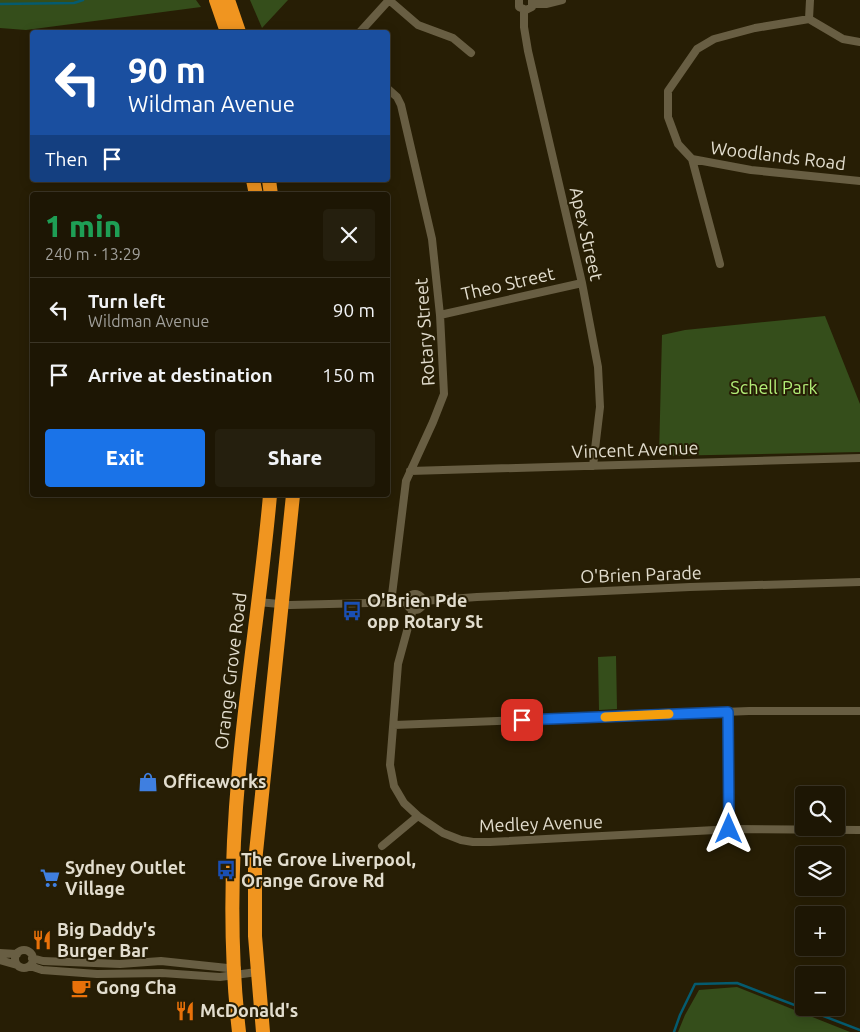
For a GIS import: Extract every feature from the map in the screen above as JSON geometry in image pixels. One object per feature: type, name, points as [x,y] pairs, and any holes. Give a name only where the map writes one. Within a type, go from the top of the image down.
[{"type":"highway","points":[[216,0],[226,30]]},
{"type":"highway","points":[[228,0],[238,30]]},
{"type":"highway","name":"Orange Grove Road","points":[[239,1032],[233,972],[232,876],[239,772],[270,497]]},
{"type":"highway","points":[[263,1032],[257,972],[254,901],[255,862],[292,497]]},
{"type":"street","points":[[362,30],[389,0],[418,25],[453,38],[471,52]]},
{"type":"street","points":[[519,0],[519,7],[524,10],[530,9],[533,2],[542,4],[562,0]]},
{"type":"street","points":[[810,0],[809,19],[843,38],[860,42]]},
{"type":"street","name":"Apex Street","points":[[524,10],[524,27],[528,51],[582,283],[598,367],[600,407],[593,466]]},
{"type":"street","name":"Woodlands Road","points":[[809,19],[755,28],[714,39],[697,49],[668,91],[668,117],[678,144],[692,160],[751,170],[860,181]]},
{"type":"street","name":"Rotary Street","points":[[390,91],[400,102],[432,239],[440,315],[444,394],[406,481],[391,603]]},
{"type":"street","points":[[692,160],[720,264]]},
{"type":"street","name":"Theo Street","points":[[440,315],[582,283]]},
{"type":"street","name":"Vincent Avenue","points":[[410,472],[860,458]]},
{"type":"street","name":"O'Brien Parade","points":[[423,601],[654,589],[860,582]]},
{"type":"street","points":[[414,594],[421,596],[423,601],[420,608],[414,610],[409,607],[407,602],[409,597],[414,594]]},
{"type":"street","points":[[258,602],[281,605],[407,602]]},
{"type":"street","name":"Medley Avenue","points":[[414,610],[398,664],[390,765],[394,786],[404,803],[418,816],[443,833],[473,842],[729,829],[860,830]]},
{"type":"street","points":[[394,725],[728,712],[860,712]]},
{"type":"street","points":[[728,712],[729,829]]},
{"type":"street","points":[[382,846],[418,816]]},
{"type":"street","points":[[0,953],[17,954],[21,951],[27,951],[31,962]]},
{"type":"street","points":[[17,954],[15,959],[17,964]]},
{"type":"street","points":[[0,960],[17,964],[21,968],[31,962],[43,960],[120,964],[161,962],[233,972],[257,972]]},
{"type":"green space","points":[[0,0],[196,0],[201,7],[26,30],[0,28]]},
{"type":"green space","points":[[250,0],[288,0],[262,28]]},
{"type":"green space","name":"Schell Park","points":[[825,316],[860,404],[860,452],[659,456],[662,335],[685,330]]},
{"type":"green space","points":[[616,656],[617,709],[599,710],[598,657]]},
{"type":"green space","points":[[737,987],[795,1010],[795,1016],[810,1016],[850,1032],[678,1032],[699,990]]},
{"type":"waterway","points":[[0,4],[74,3],[83,0]]},
{"type":"waterway","points":[[674,1032],[695,984],[737,983],[860,1030]]},
{"type":"slow traffic","points":[[605,717],[669,714]]},
{"type":"place","name":"O'Brien Pde opp Rotary St","points":[[352,611]]},
{"type":"place","name":"Officeworks","points":[[148,782]]},
{"type":"place","name":"The Grove Liverpool, Orange Grove Rd","points":[[226,870]]},
{"type":"place","name":"Sydney Outlet Village","points":[[50,878]]},
{"type":"place","name":"Big Daddy's Burger Bar","points":[[42,940]]},
{"type":"place","name":"Gong Cha","points":[[81,988]]},
{"type":"place","name":"McDonald's","points":[[185,1011]]},
{"type":"route","points":[[522,720],[728,712],[729,829]]}]
